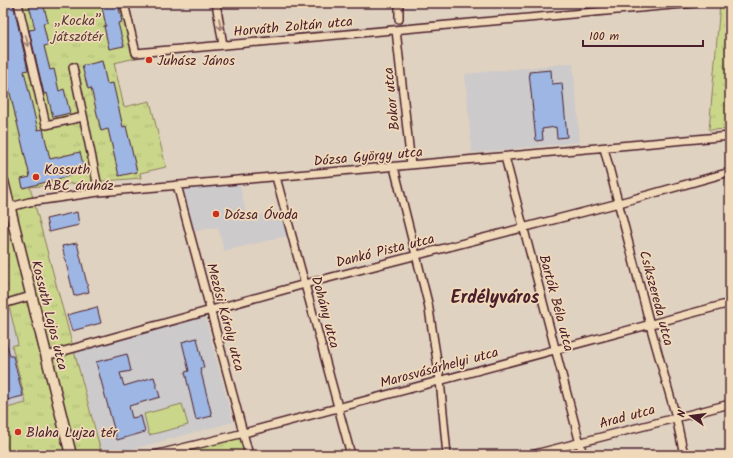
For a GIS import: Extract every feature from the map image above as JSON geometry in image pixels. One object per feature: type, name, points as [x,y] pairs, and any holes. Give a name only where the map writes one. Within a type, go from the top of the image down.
[{"type":"street","points":[[18,3],[46,125],[83,117]]},
{"type":"street","name":"Horváth Zoltán utca","points":[[124,3],[136,53],[695,3]]},
{"type":"street","points":[[216,3],[223,45]]},
{"type":"street","points":[[399,3],[399,19]]},
{"type":"street","name":"Bokor utca","points":[[396,30],[411,165]]},
{"type":"street","points":[[72,67],[99,192]]},
{"type":"street","name":"Dózsa György utca","points":[[6,208],[29,202],[99,192],[730,136]]},
{"type":"street","name":"Csíkszereda utca","points":[[604,148],[650,325],[676,417],[684,455]]},
{"type":"street","name":"Bartók Béla utca","points":[[505,157],[583,455]]},
{"type":"street","points":[[394,167],[428,303],[440,380],[447,455]]},
{"type":"street","name":"Dankó Pista utca","points":[[46,356],[305,284],[619,203],[730,172]]},
{"type":"street","name":"Dohány utca","points":[[276,177],[351,455]]},
{"type":"street","name":"Kossuth Lajos utca","points":[[3,181],[6,208],[31,296],[71,455]]},
{"type":"street","name":"Mezősi Károly utca","points":[[176,185],[250,455]]},
{"type":"street","points":[[3,304],[31,296]]},
{"type":"street","name":"Marosvásárhelyi utca","points":[[154,455],[244,433],[730,303]]},
{"type":"street","name":"Arad utca","points":[[531,455],[730,404]]},
{"type":"shaded area","points":[[573,63],[580,142],[472,153],[465,74]]},
{"type":"shaded area","name":"Dózsa Óvoda","points":[[239,181],[247,218],[283,210],[290,235],[224,251],[218,227],[191,232],[179,187]]},
{"type":"shaded area","points":[[10,309],[18,345],[12,346],[26,404],[3,409],[3,311]]},
{"type":"shaded area","points":[[205,317],[233,422],[110,455],[103,455],[75,352]]},
{"type":"green space","name":"„Kocka” játszótér","points":[[3,3],[126,3],[140,57],[114,63],[124,107],[150,101],[166,167],[140,173],[141,178],[30,187],[102,455],[3,455],[3,409],[26,403],[12,346],[18,344],[3,280]]},
{"type":"green space","points":[[720,4],[728,6],[730,19],[730,129],[709,130]]},
{"type":"green space","points":[[182,404],[188,425],[149,435],[144,414]]},
{"type":"green space","points":[[243,433],[249,455],[154,455]]},
{"type":"building","points":[[3,3],[13,3],[28,70],[24,71],[38,130],[43,129],[50,159],[80,152],[85,172],[23,188],[21,179],[30,177],[3,64]]},
{"type":"building","points":[[43,3],[48,22],[43,23],[48,45],[44,46],[50,70],[54,69],[59,91],[64,89],[70,113],[53,117],[47,93],[44,94],[29,30],[35,29],[29,5]]},
{"type":"building","points":[[101,3],[118,3],[122,22],[118,23],[124,46],[109,49]]},
{"type":"building","points":[[102,61],[107,84],[113,83],[123,127],[126,126],[137,172],[119,176],[108,129],[101,131],[91,88],[88,89],[82,66]]},
{"type":"building","points":[[551,70],[552,84],[562,83],[567,137],[557,138],[556,127],[542,129],[543,140],[536,141],[529,72]]},
{"type":"building","points":[[77,212],[79,225],[49,232],[46,219]]},
{"type":"building","points":[[77,243],[89,292],[74,296],[62,246]]},
{"type":"building","points":[[97,307],[101,323],[72,331],[67,315]]},
{"type":"building","points":[[3,338],[5,338],[10,356],[13,356],[23,396],[3,401]]},
{"type":"building","points":[[197,338],[204,368],[200,368],[212,416],[196,420],[185,372],[189,371],[182,342]]},
{"type":"building","points":[[127,354],[131,371],[120,373],[124,386],[154,377],[160,397],[129,406],[132,418],[141,416],[145,432],[117,440],[96,362]]},
{"type":"place","name":"Juhász János","points":[[149,60]]},
{"type":"place","name":"Kossuth ABC áruház","points":[[36,177]]},
{"type":"place","name":"Dózsa Óvoda","points":[[216,214]]},
{"type":"place","name":"Blaha Lujza tér","points":[[18,432]]},
{"type":"district","name":"Erdélyváros","points":[[495,297]]}]
